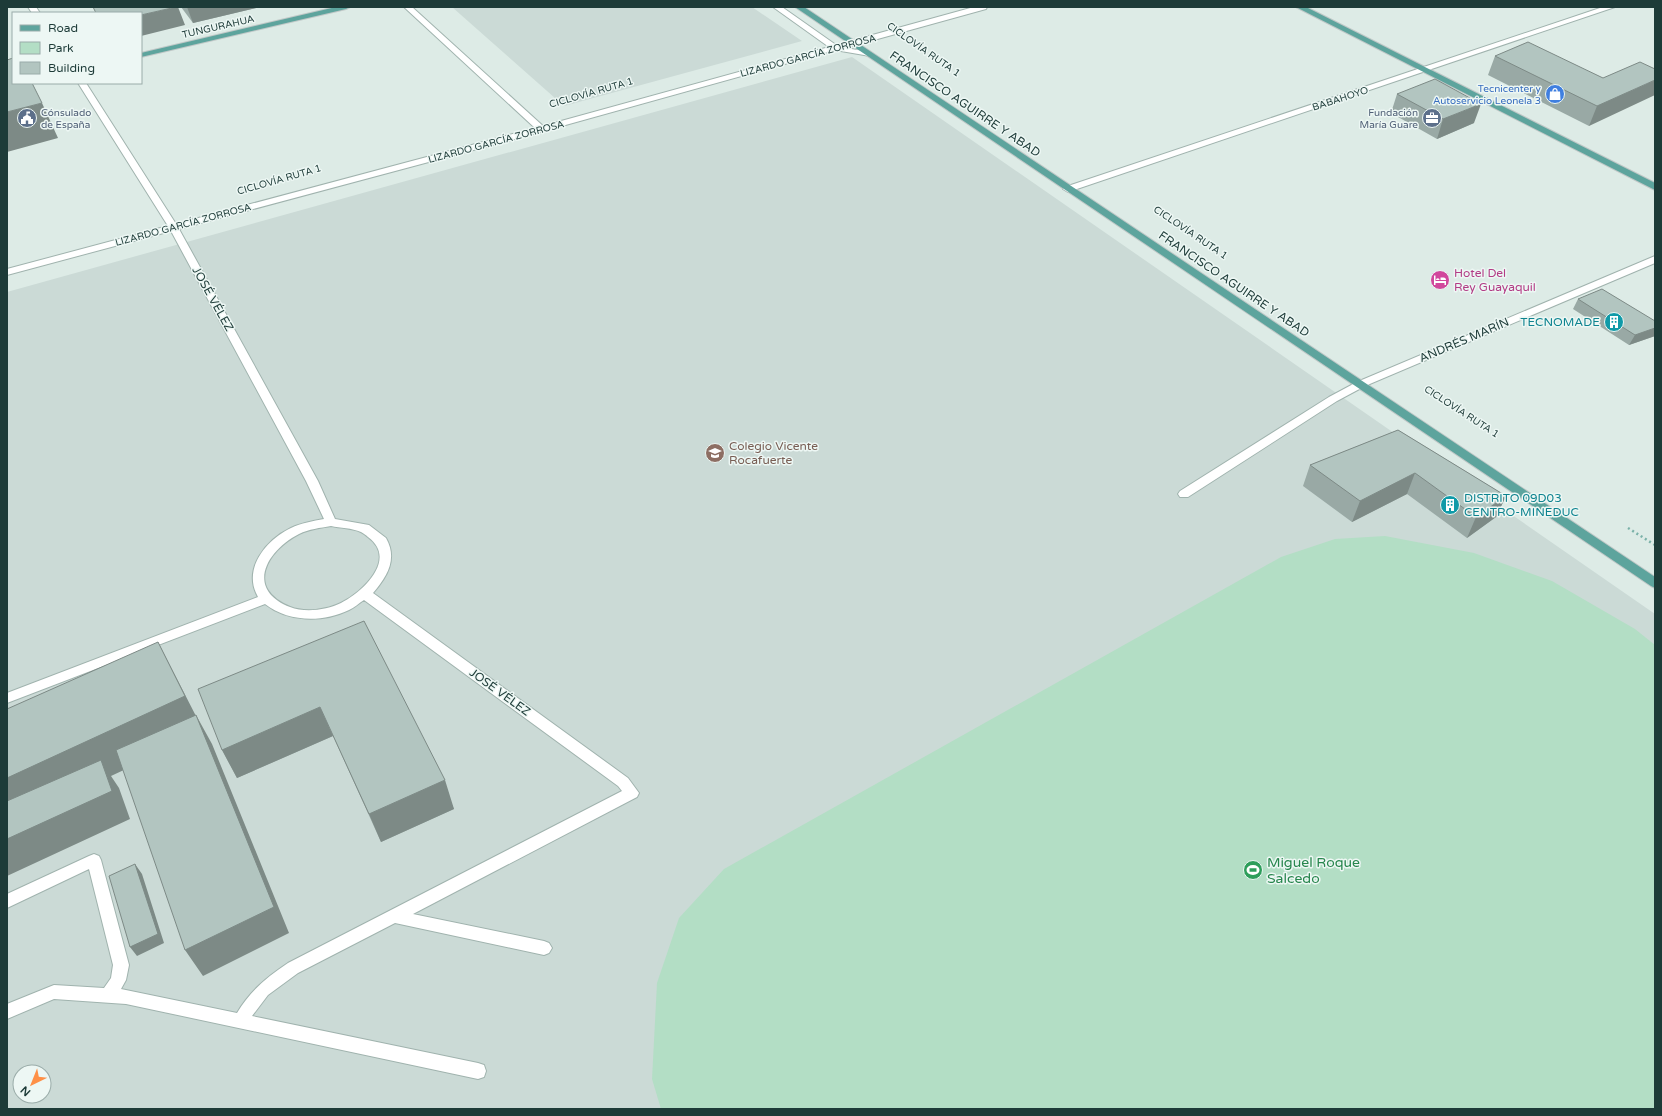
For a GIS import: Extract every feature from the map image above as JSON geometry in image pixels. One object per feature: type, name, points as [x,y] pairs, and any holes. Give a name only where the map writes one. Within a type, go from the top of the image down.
[{"type":"main road","name":"TUNGURAHUA","points":[[142,55],[346,7]]},
{"type":"main road","name":"FRANCISCO AGUIRRE Y ABAD","points":[[799,7],[1655,583]]},
{"type":"main road","points":[[1300,7],[1655,187]]},
{"type":"street","points":[[408,7],[541,129]]},
{"type":"street","points":[[777,7],[835,48],[867,54]]},
{"type":"street","name":"LIZARDO GARCÍA ZORROSA","points":[[7,272],[174,226],[541,129],[984,7]]},
{"type":"street","name":"BABAHOYO","points":[[1068,189],[1424,71],[1611,7]]},
{"type":"street","name":"JOSÉ VÉLEZ","points":[[83,84],[174,226],[312,481],[331,522]]},
{"type":"street","name":"ANDRÉS MARÍN","points":[[1184,494],[1333,399],[1361,384],[1655,259]]},
{"type":"street","points":[[331,522],[351,523],[367,528],[380,538],[386,551],[386,565],[379,580],[366,594],[346,606],[323,613],[300,614],[280,609],[265,599],[258,587],[258,572],[264,558],[276,544],[292,533],[311,525],[331,522]]},
{"type":"street","name":"JOSÉ VÉLEZ","points":[[366,594],[623,782],[632,793],[393,916]]},
{"type":"street","points":[[7,698],[265,599]]},
{"type":"street","points":[[7,901],[94,860],[121,965],[118,980],[108,996]]},
{"type":"street","points":[[241,1021],[250,1004],[271,982],[293,968],[393,916],[544,948]]},
{"type":"street","points":[[7,1012],[54,992],[126,997],[478,1071]]},
{"type":"path","points":[[1628,528],[1655,545]]},
{"type":"shaded area","points":[[452,7],[752,7],[802,41],[564,106]]},
{"type":"shaded area","name":"Colegio Vicente Rocafuerte","points":[[852,57],[1655,614],[1655,1109],[7,1109],[7,292]]},
{"type":"green space","name":"Miguel Roque Salcedo","points":[[1385,536],[1474,553],[1552,581],[1635,629],[1655,645],[1655,1109],[661,1109],[652,1079],[657,983],[679,918],[724,869],[1281,557],[1335,539]]},
{"type":"building","points":[[93,7],[176,7],[142,15],[142,12],[96,12]]},
{"type":"building","points":[[1528,42],[1603,78],[1640,62],[1655,69],[1655,80],[1597,106],[1495,56]]},
{"type":"building","points":[[12,58],[12,84],[32,84],[42,103],[7,112],[7,60]]},
{"type":"building","points":[[1435,79],[1481,104],[1443,119],[1397,94]]},
{"type":"building","points":[[1602,289],[1655,321],[1655,328],[1635,335],[1578,299]]},
{"type":"building","points":[[1398,430],[1506,496],[1476,517],[1415,473],[1360,501],[1310,465]]},
{"type":"building","points":[[364,621],[445,780],[369,814],[320,707],[222,750],[198,689]]},
{"type":"building","points":[[158,642],[185,696],[7,778],[7,709]]},
{"type":"building","points":[[196,715],[274,907],[185,950],[116,750]]},
{"type":"building","points":[[101,760],[112,791],[7,839],[7,801]]},
{"type":"building","points":[[135,864],[158,934],[130,947],[109,876]]},
{"type":"place","name":"Tecnicenter y Autoservicio Leonela 3","points":[[1555,94]]},
{"type":"place","name":"Cónsulado de España","points":[[27,118]]},
{"type":"place","name":"Fundación María Guare","points":[[1432,118]]},
{"type":"place","name":"Hotel Del Rey Guayaquil","points":[[1440,280]]},
{"type":"place","name":"TECNOMADE","points":[[1614,322]]},
{"type":"place","name":"Colegio Vicente Rocafuerte","points":[[715,453]]},
{"type":"place","name":"DISTRITO 09D03 CENTRO-MINEDUC","points":[[1450,505]]},
{"type":"place","name":"Miguel Roque Salcedo","points":[[1253,870]]}]
